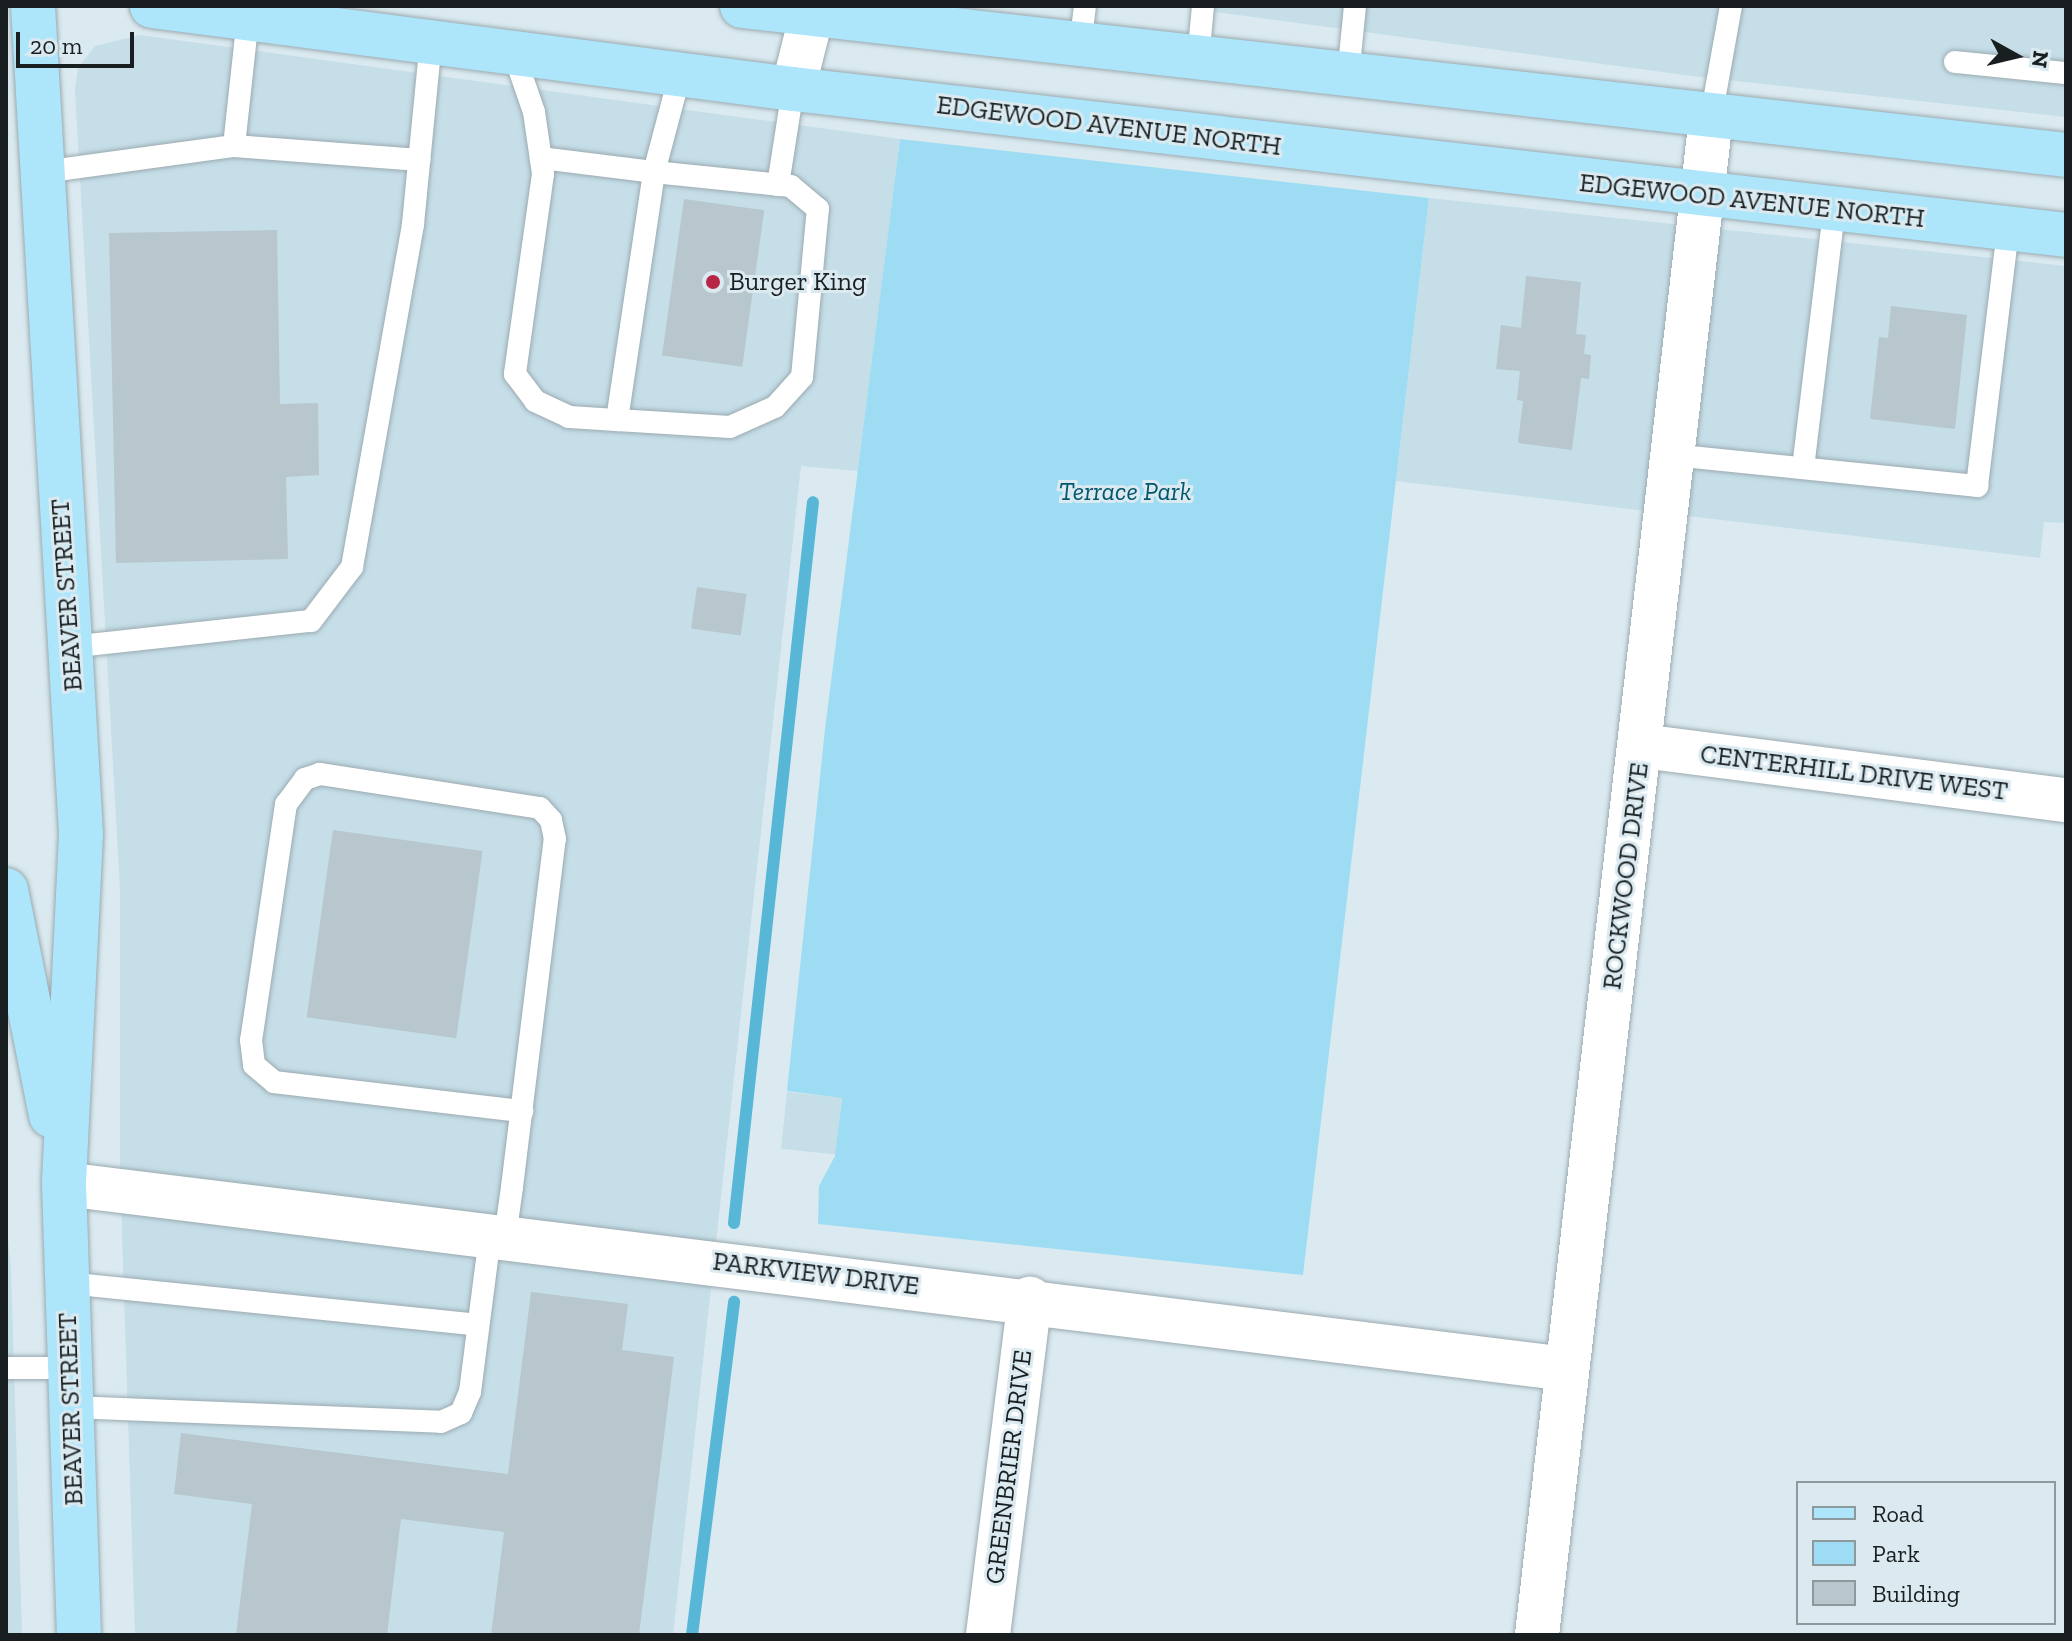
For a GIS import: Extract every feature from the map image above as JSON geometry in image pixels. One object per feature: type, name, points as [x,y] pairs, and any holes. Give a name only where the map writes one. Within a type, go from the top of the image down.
[{"type":"main road","name":"BEAVER STREET","points":[[33,6],[81,834],[64,1184],[79,1635]]},
{"type":"main road","name":"EDGEWOOD AVENUE NORTH","points":[[152,6],[793,89],[1834,211],[2066,235]]},
{"type":"main road","points":[[742,6],[1083,26],[1198,59],[2066,155]]},
{"type":"main road","name":"BEAVER STREET","points":[[6,890],[64,1184]]},
{"type":"street","points":[[793,89],[814,11]]},
{"type":"street","name":"ROCKWOOD DRIVE","points":[[1537,1635],[1642,746],[1700,195],[1711,117]]},
{"type":"street","name":"CENTERHILL DRIVE WEST","points":[[1642,746],[2066,800]]},
{"type":"street","name":"PARKVIEW DRIVE","points":[[64,1184],[1030,1299],[1567,1369]]},
{"type":"street","name":"GREENBRIER DRIVE","points":[[988,1635],[1030,1299]]},
{"type":"lane","points":[[1198,59],[1203,6]]},
{"type":"lane","points":[[1348,76],[1355,6]]},
{"type":"lane","points":[[1711,117],[1731,6]]},
{"type":"lane","points":[[234,146],[248,18]]},
{"type":"lane","points":[[70,647],[311,621],[352,567],[392,365],[431,42]]},
{"type":"lane","points":[[514,54],[534,112],[541,158],[515,374],[535,401],[569,417],[730,427],[775,407],[802,377],[818,209],[791,186],[541,158]]},
{"type":"lane","points":[[1955,62],[2066,73]]},
{"type":"lane","points":[[617,420],[654,172],[680,74]]},
{"type":"lane","points":[[778,185],[793,89]]},
{"type":"lane","points":[[43,172],[234,146],[419,160]]},
{"type":"lane","points":[[1803,468],[1834,211]]},
{"type":"lane","points":[[1672,455],[1977,486],[2008,229]]},
{"type":"lane","points":[[6,1368],[71,1387],[441,1422],[461,1413],[470,1392],[478,1325],[522,1111],[555,839],[551,820],[540,808],[320,774],[305,779],[286,804],[251,1040],[254,1065],[274,1082],[522,1111]]},
{"type":"lane","points":[[67,1283],[478,1325]]},
{"type":"shaded area","points":[[1171,6],[2066,6],[2066,117],[1700,77]]},
{"type":"shaded area","points":[[140,35],[900,139],[858,471],[801,466],[673,1635],[135,1635],[120,1170],[120,889],[75,90],[78,68],[95,46]]},
{"type":"shaded area","points":[[1429,198],[2066,266],[2066,523],[2044,522],[2040,558],[1396,481]]},
{"type":"shaded area","points":[[787,1092],[842,1098],[836,1154],[781,1149]]},
{"type":"shaded area","points":[[6,1215],[11,1270],[22,1635],[6,1635]]},
{"type":"green space","name":"Terrace Park","points":[[900,139],[1429,198],[1303,1275],[818,1224],[819,1186],[835,1156],[842,1098],[787,1091],[825,729]]},
{"type":"building","name":"Burger King","points":[[684,199],[764,210],[742,367],[662,355]]},
{"type":"building","points":[[277,230],[280,404],[318,403],[319,475],[286,477],[288,559],[116,563],[109,233]]},
{"type":"building","points":[[1526,276],[1581,282],[1576,334],[1586,335],[1584,354],[1591,355],[1589,379],[1581,378],[1572,450],[1518,443],[1523,401],[1517,400],[1520,371],[1496,369],[1501,325],[1521,328]]},
{"type":"building","points":[[1891,306],[1967,315],[1955,429],[1870,419],[1879,337],[1888,338]]},
{"type":"building","points":[[697,587],[747,594],[741,636],[691,629]]},
{"type":"building","points":[[333,830],[483,851],[456,1038],[307,1017]]},
{"type":"building","points":[[531,1292],[628,1304],[622,1350],[674,1357],[639,1635],[491,1635],[504,1532],[401,1519],[387,1635],[236,1635],[252,1504],[174,1494],[181,1433],[508,1474]]},
{"type":"waterway","points":[[734,1223],[813,502]]},
{"type":"waterway","points":[[692,1635],[734,1302]]},
{"type":"place","name":"Burger King","points":[[713,282]]}]
